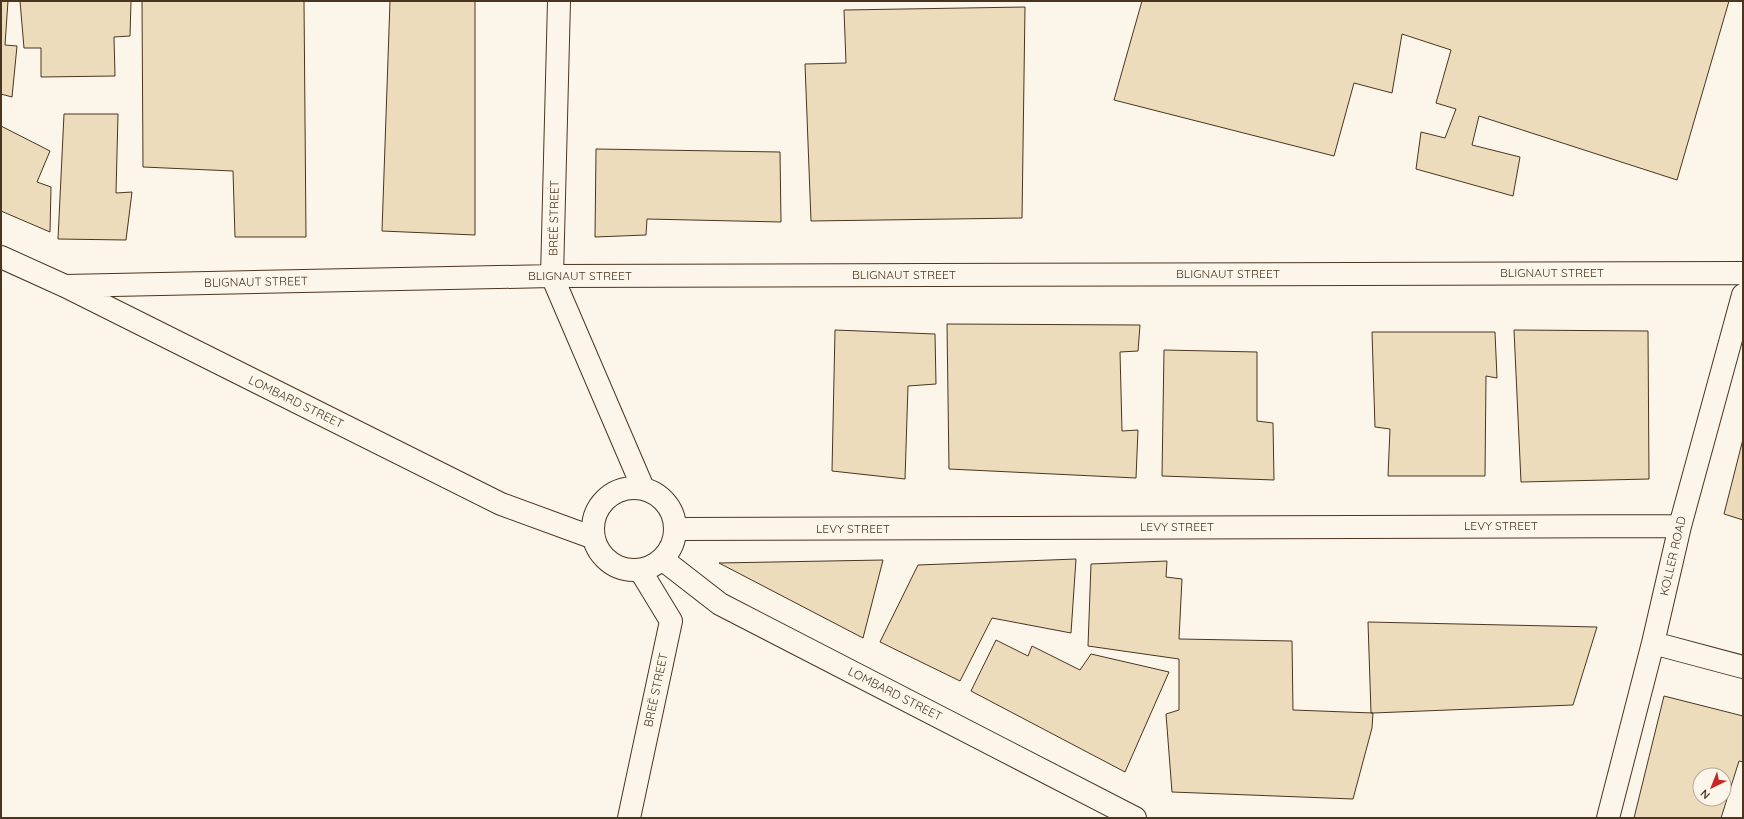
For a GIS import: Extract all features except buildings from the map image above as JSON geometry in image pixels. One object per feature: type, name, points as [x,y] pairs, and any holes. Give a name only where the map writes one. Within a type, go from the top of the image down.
[{"type":"street","name":"BREË STREET","points":[[559,1],[552,276],[643,488]]},
{"type":"street","name":"LOMBARD STREET","points":[[1,257],[65,286],[501,504],[594,538]]},
{"type":"street","name":"BLIGNAUT STREET","points":[[65,286],[552,276],[1743,273]]},
{"type":"street","name":"KOLLER ROAD","points":[[1608,818],[1653,643],[1680,526],[1743,295]]},
{"type":"street","points":[[629,488],[643,488],[656,494],[666,503],[673,515],[675,529],[672,545],[662,559],[652,566],[640,570],[626,569],[612,564],[601,554],[594,538],[593,526],[596,513],[604,500],[616,492],[629,488]]},
{"type":"street","name":"LEVY STREET","points":[[675,529],[1680,526]]},
{"type":"street","name":"LOMBARD STREET","points":[[662,559],[720,604],[1135,818]]},
{"type":"street","name":"BREË STREET","points":[[629,818],[671,621],[640,570]]},
{"type":"street","points":[[1653,643],[1743,667]]}]
